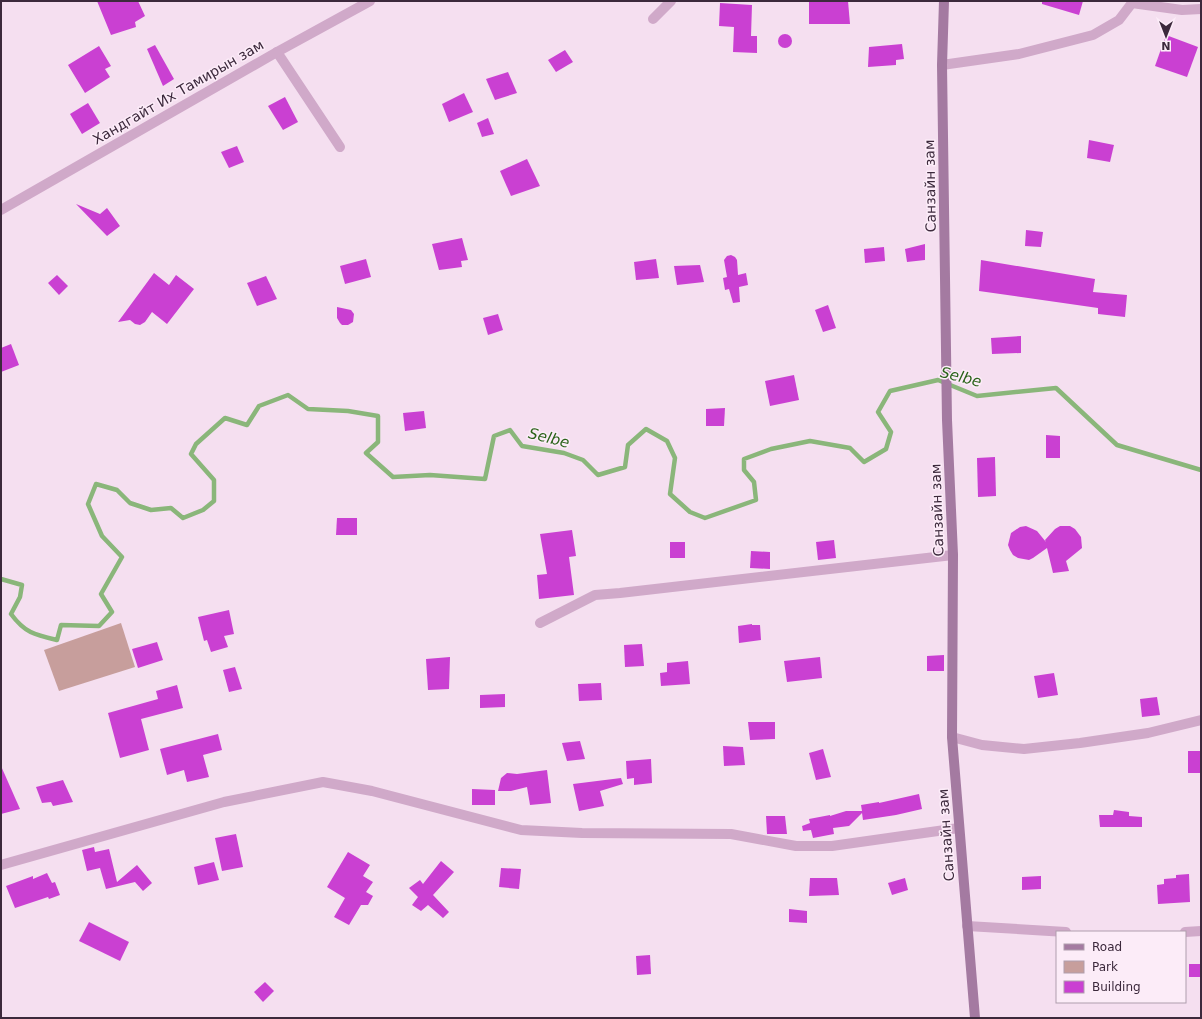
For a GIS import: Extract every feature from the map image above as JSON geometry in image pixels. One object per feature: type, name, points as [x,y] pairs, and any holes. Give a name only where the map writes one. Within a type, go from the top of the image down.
[{"type":"main road","name":"Санзайн зам","points":[[944,1],[942,65],[947,420],[953,555],[952,736],[975,1018]]},
{"type":"street","name":"Хандгайт Их Тамирын зам","points":[[1,210],[277,52],[370,1]]},
{"type":"street","points":[[653,19],[672,1]]},
{"type":"street","points":[[942,65],[1019,54],[1093,35],[1119,20],[1132,3],[1182,10],[1201,9]]},
{"type":"street","points":[[277,52],[340,147]]},
{"type":"street","points":[[540,623],[595,594],[620,594],[953,555]]},
{"type":"street","points":[[952,736],[982,745],[1024,749],[1080,743],[1148,733],[1201,720]]},
{"type":"street","points":[[1,866],[224,802],[323,782],[372,791],[521,830],[731,834],[796,846],[832,846],[959,828]]},
{"type":"street","points":[[967,926],[1056,931]]},
{"type":"street","points":[[1186,932],[1201,931]]},
{"type":"green space","points":[[121,623],[135,667],[59,691],[44,650]]},
{"type":"building","points":[[97,1],[138,1],[145,16],[135,22],[136,27],[111,35]]},
{"type":"building","points":[[809,1],[848,1],[850,24],[809,24]]},
{"type":"building","points":[[1042,1],[1083,1],[1079,15],[1042,4]]},
{"type":"building","points":[[720,3],[752,5],[751,36],[757,36],[757,53],[733,52],[734,27],[719,26]]},
{"type":"building","points":[[785,34],[790,36],[792,41],[790,46],[785,48],[780,46],[778,41],[780,36]]},
{"type":"building","points":[[1166,35],[1198,47],[1187,77],[1155,66]]},
{"type":"building","points":[[902,44],[904,59],[896,60],[896,65],[868,67],[869,47]]},
{"type":"building","points":[[155,45],[174,79],[163,86],[147,49]]},
{"type":"building","points":[[99,46],[111,66],[105,69],[110,77],[85,93],[68,65]]},
{"type":"building","points":[[565,50],[573,62],[556,72],[548,60]]},
{"type":"building","points":[[508,72],[517,93],[495,100],[486,79]]},
{"type":"building","points":[[464,93],[473,112],[449,122],[442,104]]},
{"type":"building","points":[[285,97],[298,122],[283,130],[268,106]]},
{"type":"building","points":[[88,103],[100,123],[82,134],[70,114]]},
{"type":"building","points":[[488,118],[494,134],[482,137],[477,123]]},
{"type":"building","points":[[1089,140],[1114,145],[1110,162],[1087,158]]},
{"type":"building","points":[[237,146],[244,162],[229,168],[221,152]]},
{"type":"building","points":[[527,159],[540,186],[511,196],[500,171]]},
{"type":"building","points":[[76,204],[100,214],[107,208],[120,226],[107,236]]},
{"type":"building","points":[[1026,230],[1043,232],[1041,247],[1025,246]]},
{"type":"building","points":[[462,238],[468,260],[461,261],[462,267],[439,270],[432,244]]},
{"type":"building","points":[[925,244],[925,260],[907,262],[905,249]]},
{"type":"building","points":[[884,247],[885,261],[865,263],[864,249]]},
{"type":"building","points":[[731,255],[737,260],[738,275],[746,273],[748,285],[739,287],[740,302],[733,303],[729,289],[725,290],[723,278],[727,277],[724,260],[727,256]]},
{"type":"building","points":[[366,259],[371,277],[345,284],[340,266]]},
{"type":"building","points":[[656,259],[659,278],[636,280],[634,262]]},
{"type":"building","points":[[981,260],[1095,279],[1093,292],[1127,295],[1125,317],[1098,314],[1098,308],[979,291]]},
{"type":"building","points":[[700,265],[704,282],[677,285],[674,266]]},
{"type":"building","points":[[154,273],[169,285],[176,275],[194,289],[167,324],[152,312],[145,322],[140,325],[135,324],[130,320],[118,322]]},
{"type":"building","points":[[57,275],[68,286],[59,295],[48,283]]},
{"type":"building","points":[[266,276],[277,299],[257,306],[247,283]]},
{"type":"building","points":[[828,305],[836,328],[823,332],[815,310]]},
{"type":"building","points":[[337,307],[351,310],[354,314],[353,322],[348,325],[342,325],[337,318]]},
{"type":"building","points":[[498,314],[503,330],[488,335],[483,318]]},
{"type":"building","points":[[1021,336],[1021,353],[992,354],[991,338]]},
{"type":"building","points":[[11,344],[19,365],[1,372],[1,348]]},
{"type":"building","points":[[794,375],[799,400],[770,406],[765,381]]},
{"type":"building","points":[[725,408],[724,426],[706,426],[706,409]]},
{"type":"building","points":[[424,411],[426,428],[405,431],[403,413]]},
{"type":"building","points":[[1046,435],[1060,436],[1060,458],[1046,458]]},
{"type":"building","points":[[995,457],[996,496],[978,497],[977,458]]},
{"type":"building","points":[[337,518],[357,518],[357,535],[336,535]]},
{"type":"building","points":[[1026,526],[1037,531],[1046,542],[1045,540],[1055,529],[1060,526],[1070,526],[1075,529],[1081,537],[1082,548],[1066,561],[1069,571],[1053,573],[1047,548],[1029,560],[1018,558],[1013,555],[1008,545],[1011,533],[1020,527]]},
{"type":"building","points":[[572,530],[576,556],[569,557],[574,595],[539,599],[537,575],[547,574],[540,534]]},
{"type":"building","points":[[834,540],[836,558],[818,560],[816,542]]},
{"type":"building","points":[[670,542],[685,542],[685,558],[670,558]]},
{"type":"building","points":[[751,551],[770,552],[770,569],[750,568]]},
{"type":"building","points":[[229,610],[234,634],[224,636],[228,647],[211,652],[207,640],[204,641],[198,617]]},
{"type":"building","points":[[752,624],[760,625],[761,640],[739,643],[738,626]]},
{"type":"building","points":[[157,642],[163,660],[138,668],[132,649]]},
{"type":"building","points":[[642,644],[644,666],[625,667],[624,645]]},
{"type":"building","points":[[944,655],[944,671],[927,671],[927,656]]},
{"type":"building","points":[[450,657],[449,689],[428,690],[426,659]]},
{"type":"building","points":[[820,657],[822,678],[787,682],[784,661]]},
{"type":"building","points":[[688,661],[690,684],[661,686],[660,673],[667,672],[667,663]]},
{"type":"building","points":[[235,667],[242,689],[229,692],[223,670]]},
{"type":"building","points":[[1054,673],[1058,695],[1038,698],[1034,676]]},
{"type":"building","points":[[601,683],[602,700],[579,701],[578,684]]},
{"type":"building","points":[[177,685],[183,708],[141,719],[149,750],[120,758],[108,713],[158,699],[156,691]]},
{"type":"building","points":[[505,694],[505,707],[480,708],[480,695]]},
{"type":"building","points":[[1157,697],[1160,715],[1142,717],[1140,699]]},
{"type":"building","points":[[748,722],[775,722],[775,739],[750,740]]},
{"type":"building","points":[[218,734],[222,750],[203,755],[209,777],[187,782],[184,770],[167,775],[160,749]]},
{"type":"building","points":[[580,741],[585,759],[567,761],[562,743]]},
{"type":"building","points":[[723,746],[743,747],[745,765],[724,766]]},
{"type":"building","points":[[823,749],[831,777],[816,780],[809,753]]},
{"type":"building","points":[[1188,751],[1200,751],[1201,773],[1188,773]]},
{"type":"building","points":[[651,759],[652,783],[634,785],[634,778],[627,779],[626,761]]},
{"type":"building","points":[[1,766],[20,809],[1,814]]},
{"type":"building","points":[[547,770],[551,803],[530,805],[527,787],[511,791],[498,791],[501,778],[507,773],[517,774]]},
{"type":"building","points":[[621,778],[623,784],[600,791],[604,806],[579,811],[573,784]]},
{"type":"building","points":[[63,780],[73,802],[53,806],[51,802],[42,803],[36,787]]},
{"type":"building","points":[[472,789],[495,790],[495,805],[472,805]]},
{"type":"building","points":[[919,794],[922,809],[863,820],[862,813],[849,826],[833,828],[834,834],[813,838],[811,830],[803,831],[802,826],[810,823],[809,819],[830,816],[846,811],[862,811],[861,805],[879,803]]},
{"type":"building","points":[[1114,810],[1129,812],[1129,816],[1142,817],[1142,827],[1100,827],[1099,815],[1113,815]]},
{"type":"building","points":[[766,816],[785,816],[787,834],[767,834]]},
{"type":"building","points":[[236,834],[243,867],[222,871],[215,838]]},
{"type":"building","points":[[94,847],[95,852],[109,849],[117,882],[137,865],[152,883],[143,891],[135,882],[106,889],[100,868],[87,871],[82,850]]},
{"type":"building","points":[[348,852],[370,865],[363,876],[373,882],[366,892],[373,896],[368,905],[361,905],[349,925],[334,917],[345,898],[327,887]]},
{"type":"building","points":[[441,861],[454,872],[433,895],[449,912],[443,918],[428,905],[421,911],[412,905],[418,897],[409,888],[420,880],[423,884]]},
{"type":"building","points":[[214,862],[219,880],[198,885],[194,867]]},
{"type":"building","points":[[501,868],[521,869],[519,889],[499,887]]},
{"type":"building","points":[[47,873],[52,883],[55,882],[60,895],[49,899],[48,897],[15,908],[6,886],[33,876],[33,879]]},
{"type":"building","points":[[1189,874],[1190,902],[1158,904],[1157,885],[1164,884],[1164,879],[1176,878],[1176,875]]},
{"type":"building","points":[[1041,876],[1041,889],[1022,890],[1022,877]]},
{"type":"building","points":[[810,878],[837,878],[839,895],[809,896]]},
{"type":"building","points":[[905,878],[908,890],[892,895],[888,883]]},
{"type":"building","points":[[789,909],[807,911],[807,923],[789,922]]},
{"type":"building","points":[[89,922],[129,942],[120,961],[79,941]]},
{"type":"building","points":[[650,955],[651,974],[637,975],[636,956]]},
{"type":"building","points":[[1189,964],[1201,964],[1201,977],[1189,977]]},
{"type":"building","points":[[265,982],[274,991],[263,1002],[254,992]]},
{"type":"waterway","name":"Selbe","points":[[1,579],[22,585],[20,597],[11,614],[21,625],[31,632],[57,640],[61,625],[99,626],[112,612],[101,594],[122,557],[102,536],[88,504],[96,484],[117,490],[130,503],[151,510],[171,508],[183,518],[203,510],[214,501],[214,480],[191,454],[196,444],[225,418],[247,425],[259,406],[288,395],[308,409],[348,411],[378,416],[378,442],[366,453],[393,477],[430,475],[485,479],[494,436],[510,430],[522,446],[564,453],[583,460],[598,475],[625,467],[628,445],[646,429],[667,441],[675,458],[670,494],[690,512],[705,518],[756,500],[754,482],[744,470],[744,459],[771,449],[810,441],[850,448],[864,462],[886,449],[891,432],[878,412],[890,391],[938,380],[977,396],[1056,388],[1117,445],[1201,470]]}]
